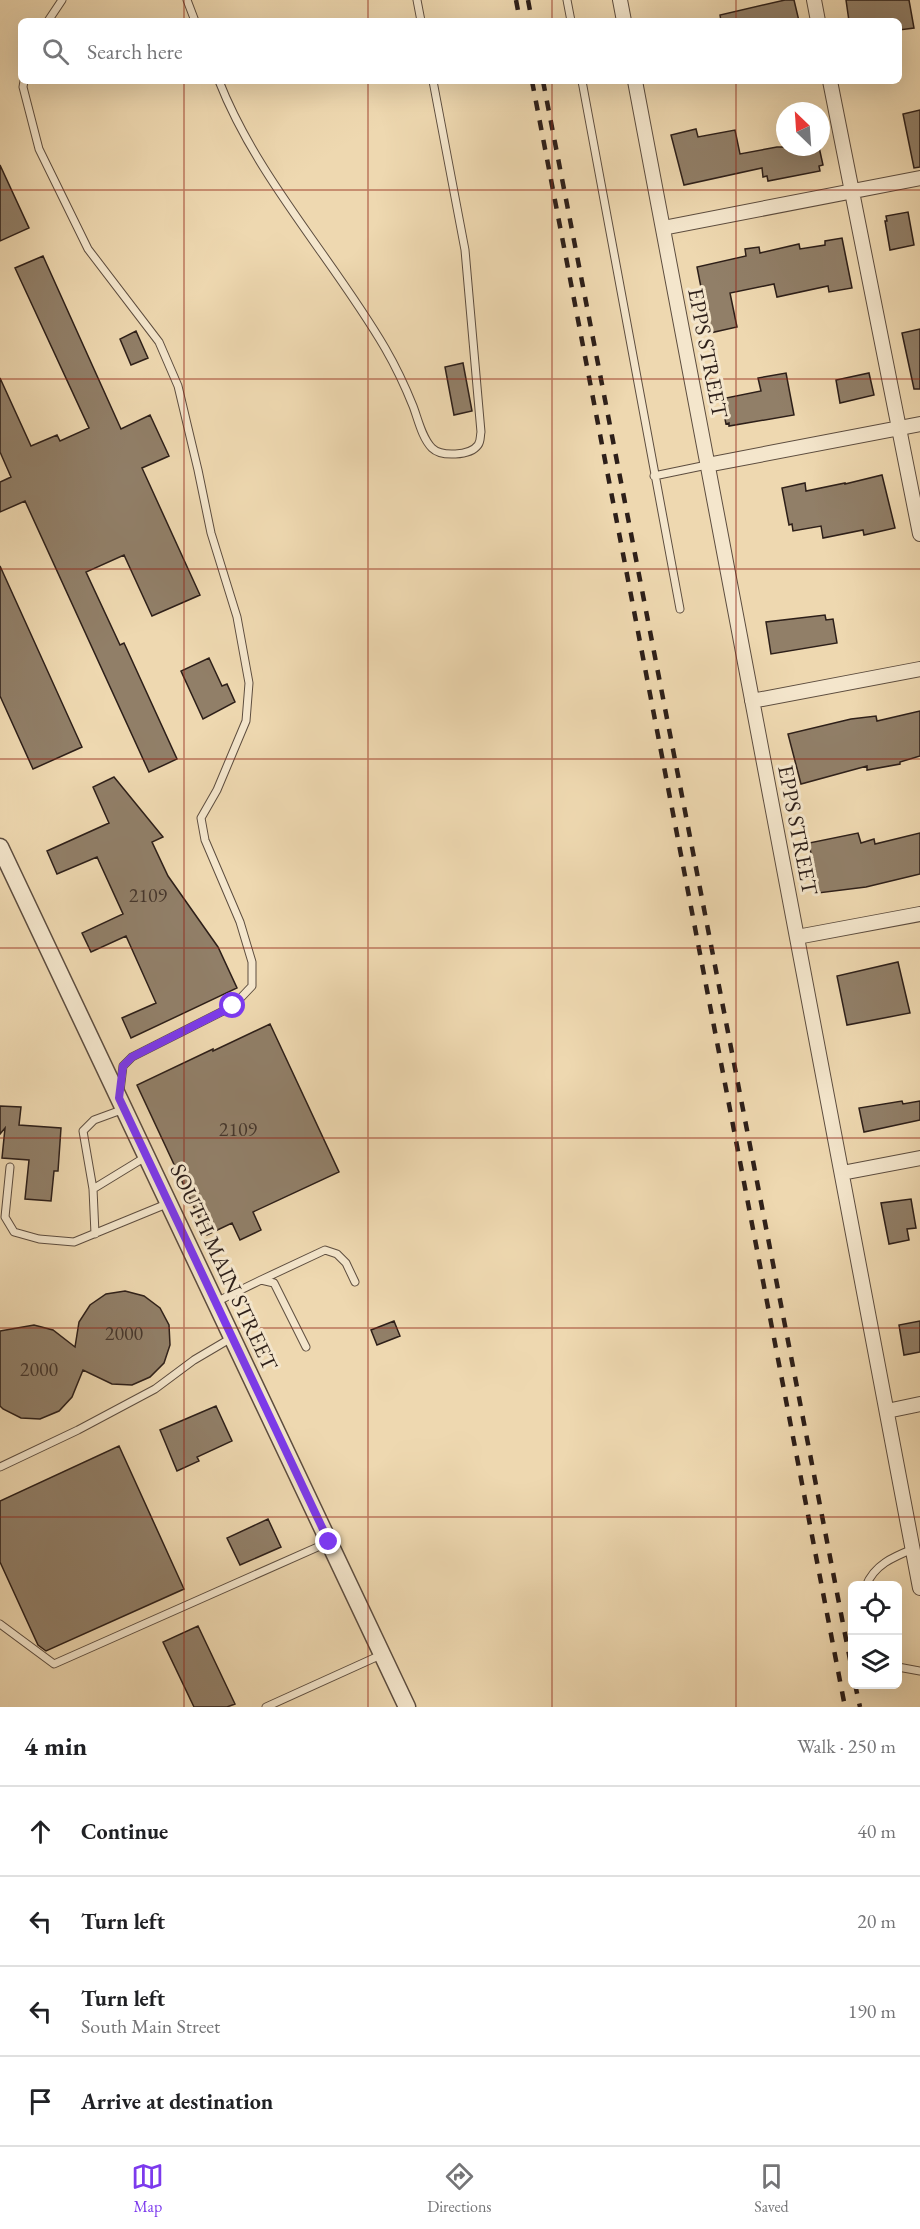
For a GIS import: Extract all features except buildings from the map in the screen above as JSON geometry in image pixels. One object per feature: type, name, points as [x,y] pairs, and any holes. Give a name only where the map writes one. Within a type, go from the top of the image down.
[{"type":"street","points":[[620,0],[623,18]]},
{"type":"street","points":[[814,0],[817,18]]},
{"type":"street","name":"EPPS STREET","points":[[636,84],[920,1588]]},
{"type":"street","points":[[831,84],[920,534]]},
{"type":"street","points":[[663,228],[920,178]]},
{"type":"street","points":[[707,465],[920,424]]},
{"type":"street","points":[[752,701],[920,669]]},
{"type":"street","name":"SOUTH MAIN STREET","points":[[0,847],[407,1707]]},
{"type":"street","points":[[797,938],[920,914]]},
{"type":"street","points":[[842,1173],[920,1158]]},
{"type":"street","points":[[887,1411],[920,1404]]},
{"type":"lane","points":[[50,18],[62,0]]},
{"type":"lane","points":[[187,0],[194,18]]},
{"type":"lane","points":[[417,0],[420,18]]},
{"type":"lane","points":[[567,0],[570,18]]},
{"type":"lane","points":[[24,84],[39,149],[88,249],[159,342],[177,386],[211,533],[237,617],[249,683],[246,721],[217,790],[201,818],[205,840],[240,922],[252,962],[252,986],[233,1006],[132,1057],[123,1066],[122,1104],[94,1120],[83,1131],[93,1189],[94,1234]]},
{"type":"lane","points":[[220,84],[256,154],[386,349],[404,384],[425,438],[432,448],[439,452],[449,453],[477,447],[481,432],[465,250],[434,84]]},
{"type":"lane","points":[[583,84],[680,609]]},
{"type":"lane","points":[[654,476],[707,465]]},
{"type":"lane","points":[[93,1189],[147,1156]]},
{"type":"lane","points":[[10,1167],[5,1217],[14,1232],[39,1239],[74,1242],[169,1203]]},
{"type":"lane","points":[[216,1302],[325,1250],[337,1254],[346,1263],[355,1282]]},
{"type":"lane","points":[[261,1280],[274,1283],[306,1347]]},
{"type":"lane","points":[[0,1467],[155,1389],[194,1360],[232,1337]]},
{"type":"lane","points":[[0,1624],[54,1664],[329,1542]]},
{"type":"lane","points":[[869,1581],[879,1566],[892,1557],[913,1549]]},
{"type":"lane","points":[[266,1707],[382,1654]]},
{"type":"lane","points":[[902,1668],[920,1671]]},
{"type":"railway","points":[[516,0],[519,18]]},
{"type":"railway","points":[[528,0],[531,18]]},
{"type":"railway","points":[[533,84],[845,1707]]},
{"type":"railway","points":[[544,84],[848,1649]]},
{"type":"railway","points":[[856,1689],[860,1707]]},
{"type":"route","points":[[233,1006],[132,1057],[123,1066],[119,1098],[329,1542]]}]
